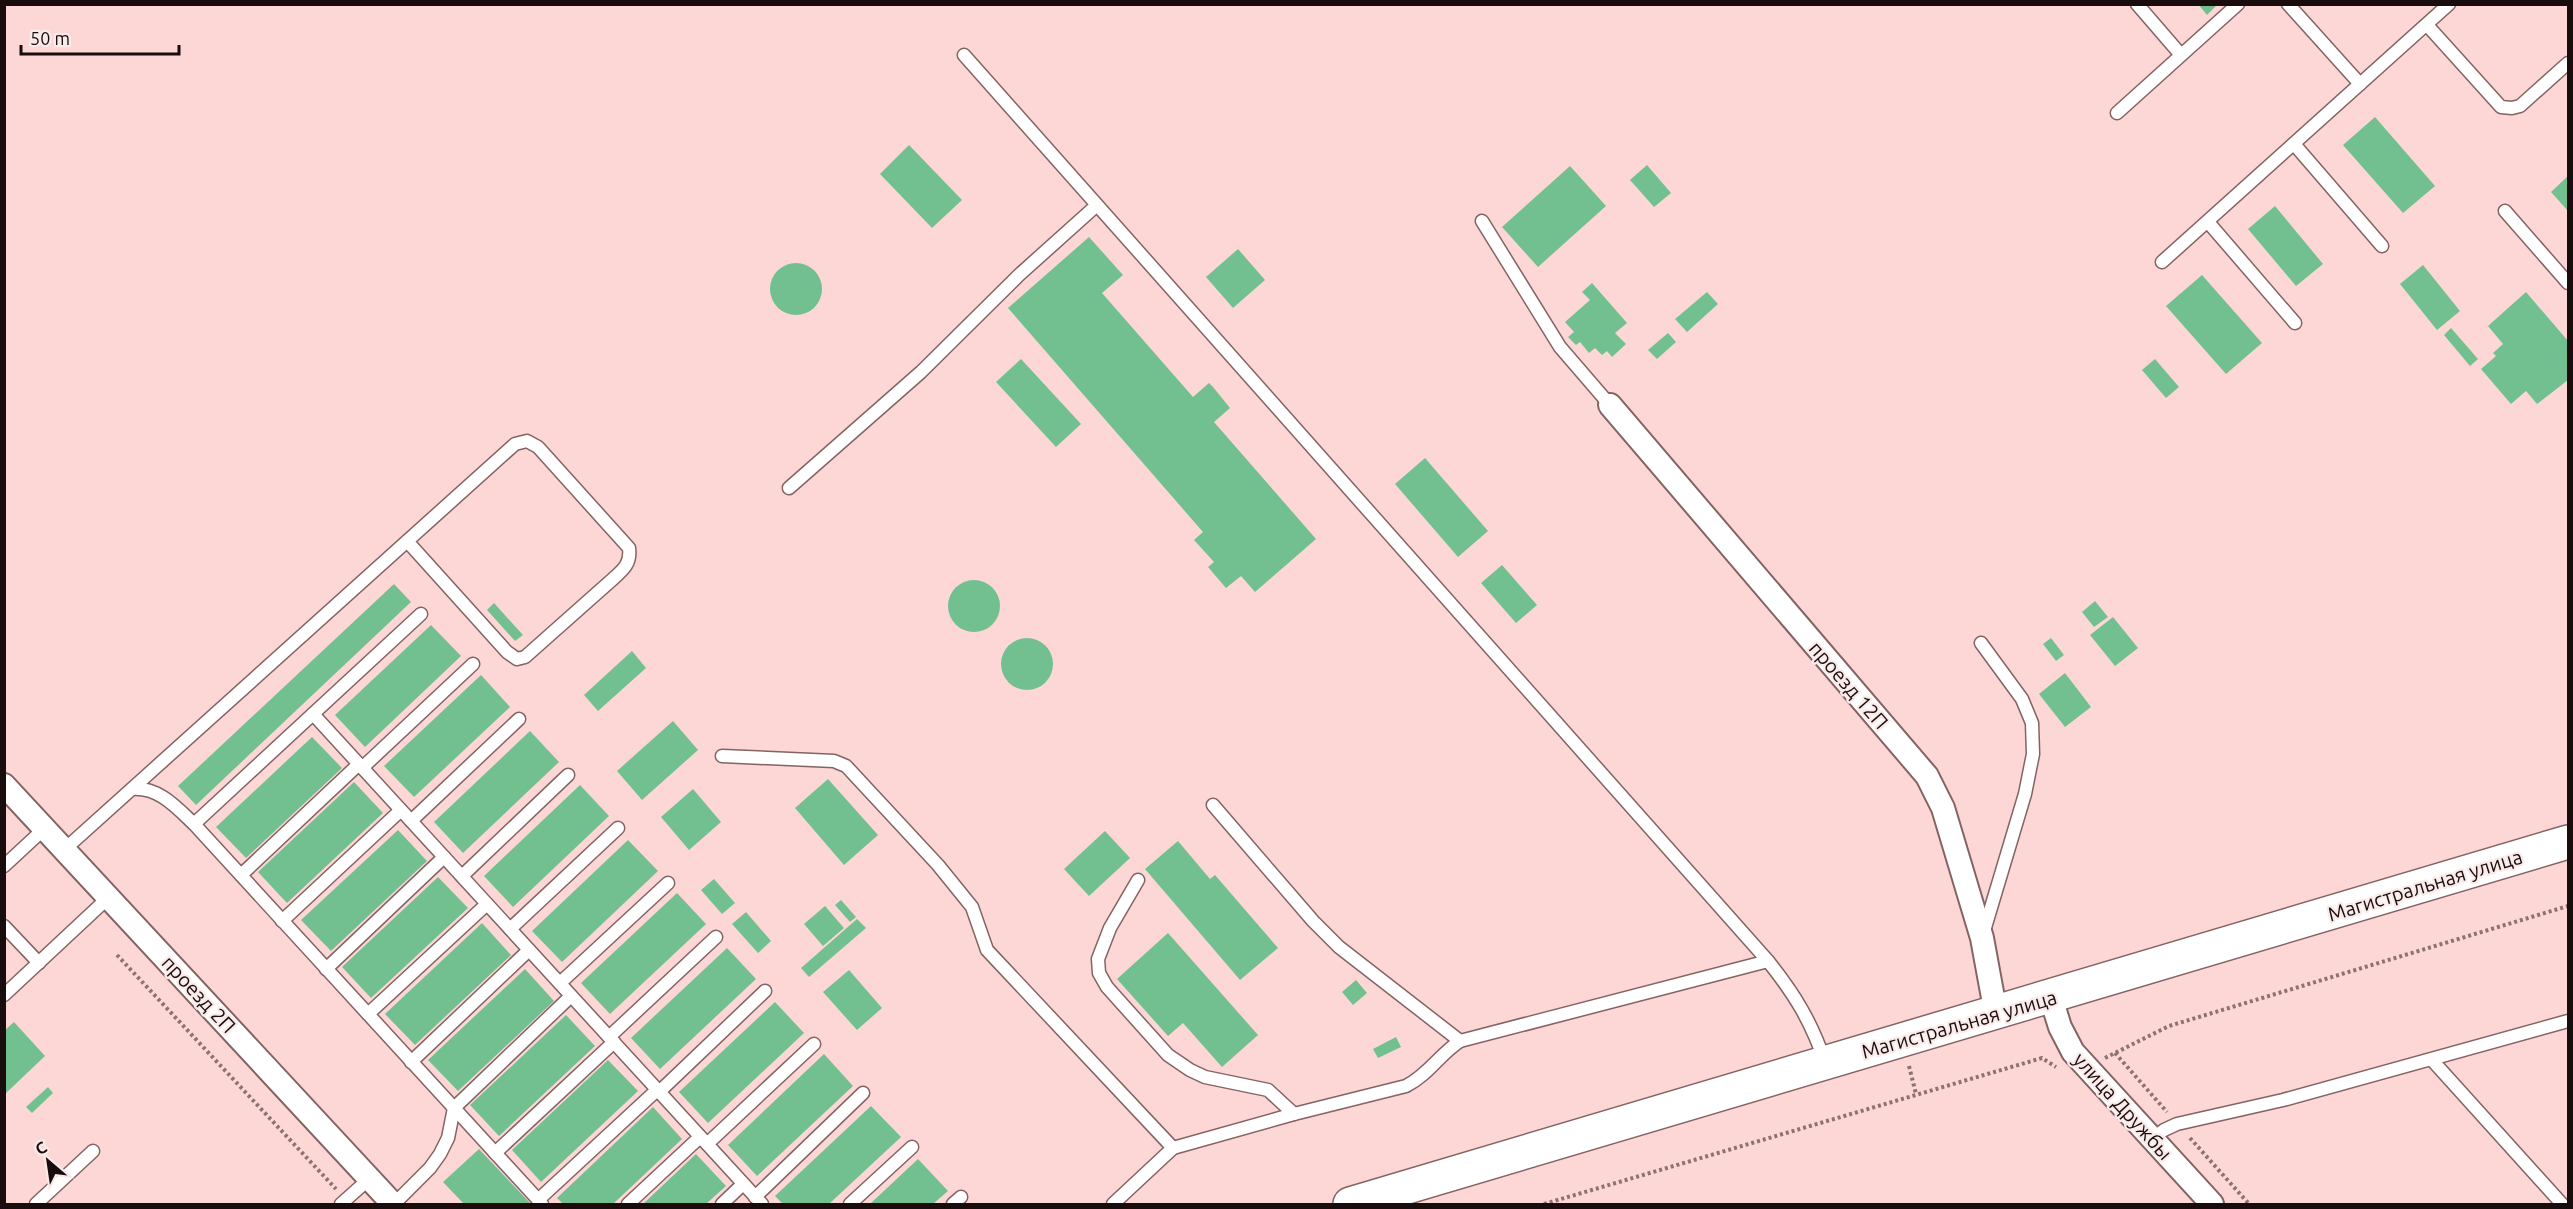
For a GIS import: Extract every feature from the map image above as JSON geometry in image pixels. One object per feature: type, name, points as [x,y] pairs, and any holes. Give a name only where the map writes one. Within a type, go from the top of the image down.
[{"type":"main road","name":"Магистральная улица","points":[[1350,1204],[2051,998],[2568,842]]},
{"type":"street","name":"проезд 12П","points":[[1610,405],[1927,776],[1943,808],[1982,938],[1995,1014]]},
{"type":"street","name":"проезд 2П","points":[[4,785],[393,1204]]},
{"type":"street","name":"улица Дружбы","points":[[2051,998],[2060,1027],[2073,1052],[2212,1204]]},
{"type":"lane","points":[[2137,4],[2181,55]]},
{"type":"lane","points":[[2117,113],[2238,4]]},
{"type":"lane","points":[[2288,4],[2360,84]]},
{"type":"lane","points":[[2162,262],[2449,4]]},
{"type":"lane","points":[[2427,25],[2502,107],[2520,106],[2568,63]]},
{"type":"lane","points":[[964,55],[1768,962],[1793,992],[1808,1017],[1825,1063]]},
{"type":"lane","points":[[2294,144],[2382,246]]},
{"type":"lane","points":[[789,488],[921,372],[1019,275],[1097,205]]},
{"type":"lane","points":[[2505,211],[2568,283]]},
{"type":"lane","points":[[1482,221],[1560,347],[1610,405]]},
{"type":"lane","points":[[2208,222],[2295,323]]},
{"type":"lane","points":[[65,849],[132,789],[407,541],[515,444],[527,441],[538,447],[629,548],[631,557],[626,567],[605,586],[525,657],[517,659],[507,652],[407,541]]},
{"type":"lane","points":[[194,824],[421,614]]},
{"type":"lane","points":[[1981,643],[2022,699],[2032,723],[2033,754],[2025,794],[1982,938]]},
{"type":"lane","points":[[241,875],[473,664]]},
{"type":"lane","points":[[313,714],[759,1201],[863,1094]]},
{"type":"lane","points":[[411,821],[519,719]]},
{"type":"lane","points":[[722,756],[834,761],[846,766],[938,865],[972,907],[987,950],[1173,1148]]},
{"type":"lane","points":[[462,876],[568,775]]},
{"type":"lane","points":[[132,789],[141,788],[158,793],[194,824],[540,1202],[765,991]]},
{"type":"lane","points":[[1214,805],[1313,921],[1333,940],[1461,1041]]},
{"type":"lane","points":[[282,921],[401,810]]},
{"type":"lane","points":[[4,866],[45,828]]},
{"type":"lane","points":[[510,929],[618,828]]},
{"type":"lane","points":[[327,969],[444,857]]},
{"type":"lane","points":[[1138,880],[1110,928],[1098,959],[1099,973],[1107,987],[1168,1055],[1190,1070],[1204,1077],[1268,1090],[1294,1114]]},
{"type":"lane","points":[[560,983],[668,883]]},
{"type":"lane","points":[[4,995],[109,897]]},
{"type":"lane","points":[[368,1014],[487,904]]},
{"type":"lane","points":[[4,926],[39,963]]},
{"type":"lane","points":[[495,1153],[716,937]]},
{"type":"lane","points":[[411,1062],[529,950]]},
{"type":"lane","points":[[1113,1204],[1173,1148],[1406,1086],[1421,1078],[1449,1048],[1461,1041],[1768,962]]},
{"type":"lane","points":[[393,1204],[440,1154],[448,1138],[454,1108],[571,996]]},
{"type":"lane","points":[[2152,1139],[2177,1124],[2283,1100],[2568,1021]]},
{"type":"lane","points":[[628,1204],[814,1044]]},
{"type":"lane","points":[[2432,1060],[2562,1204]]},
{"type":"lane","points":[[850,1204],[912,1147]]},
{"type":"lane","points":[[36,1204],[93,1151]]},
{"type":"lane","points":[[344,1202],[369,1179]]},
{"type":"lane","points":[[722,1204],[743,1184]]},
{"type":"path","points":[[117,955],[344,1202]]},
{"type":"building","points":[[2198,4],[2218,4],[2207,15]]},
{"type":"building","points":[[2375,117],[2435,186],[2403,213],[2343,145]]},
{"type":"building","points":[[909,145],[962,200],[932,228],[880,174]]},
{"type":"building","points":[[1647,165],[1671,193],[1654,207],[1630,180]]},
{"type":"building","points":[[1570,166],[1606,206],[1538,267],[1502,227]]},
{"type":"building","points":[[2568,176],[2568,211],[2551,192]]},
{"type":"building","points":[[2275,206],[2323,264],[2296,286],[2248,229]]},
{"type":"building","points":[[1089,237],[1123,275],[1102,293],[1193,397],[1209,383],[1213,387],[1230,408],[1214,422],[1316,539],[1255,592],[1241,576],[1226,588],[1208,567],[1214,562],[1194,540],[1203,532],[1008,308]]},
{"type":"building","points":[[1238,249],[1265,280],[1233,308],[1206,277]]},
{"type":"building","points":[[791,263],[801,263],[815,270],[822,289],[815,308],[801,315],[791,315],[781,311],[774,304],[770,294],[770,284],[774,274],[781,267]]},
{"type":"building","points":[[2423,265],[2460,311],[2437,330],[2400,284]]},
{"type":"building","points":[[2202,275],[2262,343],[2226,374],[2166,306]]},
{"type":"building","points":[[1592,283],[1627,323],[1615,333],[1626,344],[1612,357],[1607,351],[1602,355],[1595,348],[1589,353],[1580,342],[1576,345],[1568,337],[1574,332],[1565,322],[1590,300],[1582,292]]},
{"type":"building","points":[[1707,292],[1718,304],[1687,332],[1675,319]]},
{"type":"building","points":[[2526,292],[2568,341],[2568,380],[2537,404],[2526,391],[2511,404],[2481,369],[2496,356],[2493,353],[2503,344],[2488,326]]},
{"type":"building","points":[[2451,328],[2478,359],[2470,366],[2444,335]]},
{"type":"building","points":[[1668,333],[1676,342],[1657,359],[1648,350]]},
{"type":"building","points":[[1021,359],[1081,424],[1056,447],[996,382]]},
{"type":"building","points":[[2155,359],[2179,387],[2166,398],[2142,370]]},
{"type":"building","points":[[1425,458],[1488,531],[1458,557],[1395,484]]},
{"type":"building","points":[[1502,565],[1537,605],[1516,623],[1481,583]]},
{"type":"building","points":[[969,580],[979,580],[993,587],[1000,606],[993,625],[979,632],[969,632],[959,628],[952,621],[948,611],[948,601],[952,591],[959,584]]},
{"type":"building","points":[[394,584],[411,602],[196,805],[178,786]]},
{"type":"building","points":[[2095,601],[2108,617],[2094,627],[2082,612]]},
{"type":"building","points":[[494,603],[523,635],[515,641],[487,610]]},
{"type":"building","points":[[2113,617],[2138,648],[2115,666],[2090,635]]},
{"type":"building","points":[[431,625],[461,656],[365,747],[335,715]]},
{"type":"building","points":[[1022,638],[1032,638],[1046,645],[1053,664],[1046,683],[1032,690],[1022,690],[1012,686],[1005,679],[1001,669],[1001,659],[1005,649],[1012,642]]},
{"type":"building","points":[[2051,638],[2064,655],[2056,661],[2043,644]]},
{"type":"building","points":[[632,651],[646,668],[598,711],[584,695]]},
{"type":"building","points":[[2065,673],[2091,707],[2065,727],[2039,694]]},
{"type":"building","points":[[481,675],[510,707],[414,797],[384,766]]},
{"type":"building","points":[[673,721],[698,750],[642,800],[617,771]]},
{"type":"building","points":[[530,731],[559,762],[463,853],[434,822]]},
{"type":"building","points":[[312,737],[342,768],[246,858],[216,827]]},
{"type":"building","points":[[828,779],[878,835],[844,865],[795,808]]},
{"type":"building","points":[[354,782],[383,813],[287,903],[258,872]]},
{"type":"building","points":[[580,785],[609,816],[513,907],[484,876]]},
{"type":"building","points":[[693,789],[721,822],[689,850],[661,817]]},
{"type":"building","points":[[398,830],[427,861],[331,951],[301,920]]},
{"type":"building","points":[[1105,831],[1130,858],[1089,896],[1064,869]]},
{"type":"building","points":[[628,840],[658,871],[562,962],[532,931]]},
{"type":"building","points":[[1178,841],[1210,879],[1215,875],[1278,948],[1240,980],[1145,869]]},
{"type":"building","points":[[438,877],[468,908],[371,998],[342,967]]},
{"type":"building","points":[[714,879],[735,903],[722,914],[701,890]]},
{"type":"building","points":[[677,893],[706,924],[610,1014],[581,983]]},
{"type":"building","points":[[841,900],[856,917],[850,922],[835,905]]},
{"type":"building","points":[[825,906],[844,928],[823,946],[804,924]]},
{"type":"building","points":[[746,912],[771,941],[758,953],[732,924]]},
{"type":"building","points":[[857,919],[866,928],[809,977],[801,968]]},
{"type":"building","points":[[482,923],[511,955],[415,1045],[385,1014]]},
{"type":"building","points":[[1168,933],[1258,1035],[1222,1067],[1183,1023],[1168,1036],[1117,979]]},
{"type":"building","points":[[727,948],[756,979],[660,1069],[631,1038]]},
{"type":"building","points":[[525,969],[554,1001],[458,1091],[428,1060]]},
{"type":"building","points":[[849,970],[882,1008],[857,1030],[823,992]]},
{"type":"building","points":[[1356,980],[1367,993],[1353,1005],[1342,992]]},
{"type":"building","points":[[775,1002],[804,1033],[708,1123],[679,1092]]},
{"type":"building","points":[[566,1015],[595,1046],[499,1136],[470,1105]]},
{"type":"building","points":[[14,1022],[45,1056],[4,1095],[4,1031]]},
{"type":"building","points":[[1396,1037],[1401,1047],[1378,1058],[1373,1049]]},
{"type":"building","points":[[824,1054],[853,1086],[757,1176],[728,1145]]},
{"type":"building","points":[[608,1060],[638,1091],[541,1182],[512,1150]]},
{"type":"building","points":[[48,1087],[53,1093],[32,1113],[26,1107]]},
{"type":"building","points":[[871,1106],[901,1137],[829,1204],[783,1204],[775,1196]]},
{"type":"building","points":[[653,1107],[682,1139],[613,1204],[563,1204],[557,1198]]},
{"type":"building","points":[[479,1149],[531,1204],[464,1204],[443,1182]]},
{"type":"building","points":[[696,1154],[726,1186],[706,1204],[643,1204]]},
{"type":"building","points":[[918,1159],[948,1191],[933,1204],[870,1204]]}]
